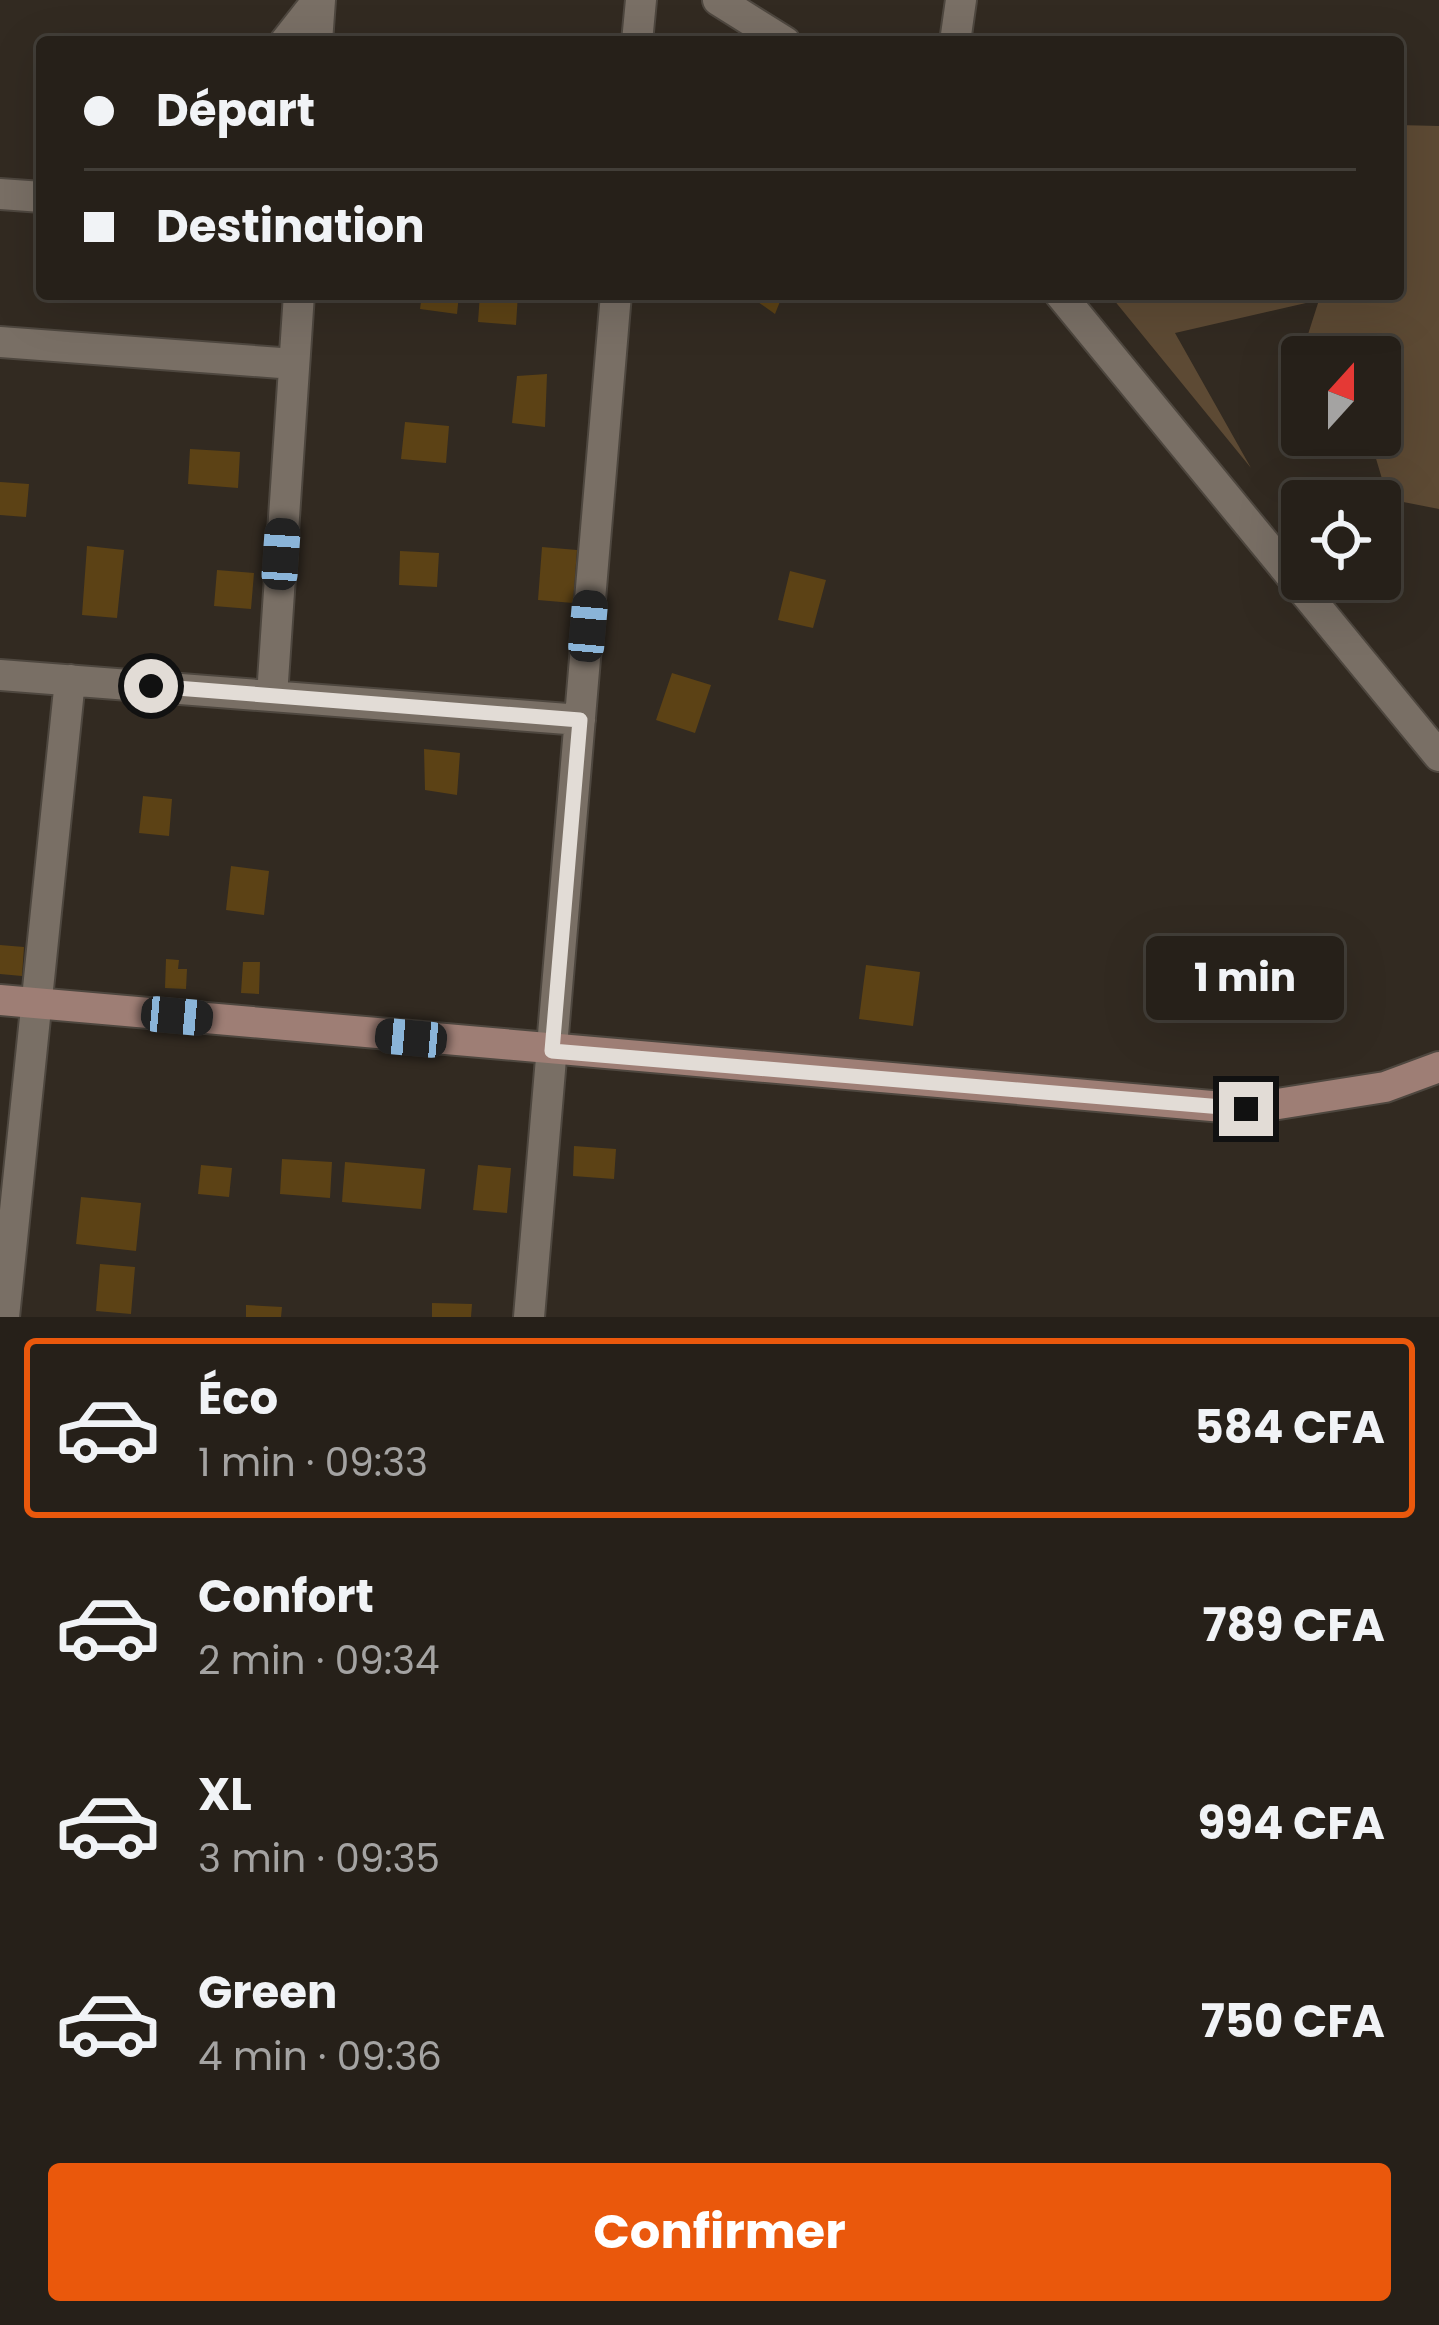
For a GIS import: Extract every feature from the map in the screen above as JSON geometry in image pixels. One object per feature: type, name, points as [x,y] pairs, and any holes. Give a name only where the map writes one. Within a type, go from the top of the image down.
[{"type":"street","points":[[290,36],[319,0]]},
{"type":"street","points":[[317,36],[319,0]]},
{"type":"street","points":[[638,36],[641,0]]},
{"type":"street","points":[[718,0],[775,36]]},
{"type":"street","points":[[956,36],[961,0]]},
{"type":"street","points":[[0,194],[36,197]]},
{"type":"street","points":[[272,696],[299,300]]},
{"type":"street","points":[[529,1317],[615,300]]},
{"type":"street","points":[[1065,300],[1439,756]]},
{"type":"street","points":[[0,342],[294,364]]},
{"type":"street","points":[[0,675],[580,720]]},
{"type":"street","points":[[4,1317],[70,680]]},
{"type":"street","points":[[0,1000],[1246,1109],[1385,1087],[1439,1067]]},
{"type":"shaded area","points":[[1404,125],[1439,126],[1439,509],[1401,502],[1401,480],[1382,480],[1375,456],[1401,456],[1401,336],[1307,336],[1319,300],[1404,300]]},
{"type":"shaded area","points":[[1114,300],[1319,300],[1175,333],[1251,468]]},
{"type":"building","points":[[421,300],[458,300],[457,314],[420,309]]},
{"type":"building","points":[[480,300],[518,300],[516,325],[478,322]]},
{"type":"building","points":[[755,300],[781,300],[775,314]]},
{"type":"building","points":[[547,374],[545,427],[512,423],[517,376]]},
{"type":"building","points":[[405,422],[449,426],[446,463],[401,459]]},
{"type":"building","points":[[190,449],[240,452],[238,488],[188,484]]},
{"type":"building","points":[[0,482],[29,484],[26,517],[0,515]]},
{"type":"building","points":[[87,546],[124,550],[117,618],[82,615]]},
{"type":"building","points":[[542,547],[577,550],[573,603],[538,600]]},
{"type":"building","points":[[400,551],[439,553],[437,587],[399,585]]},
{"type":"building","points":[[217,570],[254,573],[251,609],[214,606]]},
{"type":"building","points":[[790,571],[826,580],[813,628],[778,620]]},
{"type":"building","points":[[672,673],[711,685],[695,733],[656,720]]},
{"type":"building","points":[[424,749],[460,753],[457,795],[425,790]]},
{"type":"building","points":[[143,796],[172,799],[169,836],[139,833]]},
{"type":"building","points":[[231,866],[269,871],[264,915],[226,910]]},
{"type":"building","points":[[0,945],[24,947],[22,976],[0,974]]},
{"type":"building","points":[[166,959],[179,960],[178,969],[187,969],[186,989],[165,988]]},
{"type":"building","points":[[243,962],[260,962],[259,994],[241,993]]},
{"type":"building","points":[[866,965],[920,972],[913,1026],[859,1019]]},
{"type":"building","points":[[574,1146],[616,1149],[614,1179],[573,1176]]},
{"type":"building","points":[[282,1159],[332,1162],[330,1198],[280,1194]]},
{"type":"building","points":[[345,1162],[425,1169],[421,1209],[342,1202]]},
{"type":"building","points":[[201,1165],[232,1168],[229,1197],[198,1194]]},
{"type":"building","points":[[478,1165],[511,1168],[507,1213],[473,1210]]},
{"type":"building","points":[[81,1197],[141,1203],[136,1251],[76,1244]]},
{"type":"building","points":[[100,1264],[135,1267],[131,1314],[96,1311]]},
{"type":"building","points":[[432,1303],[472,1304],[471,1317],[432,1317]]},
{"type":"building","points":[[246,1305],[282,1307],[281,1317],[246,1317]]},
{"type":"route","points":[[151,686],[580,720],[552,1051],[1246,1109]]}]
